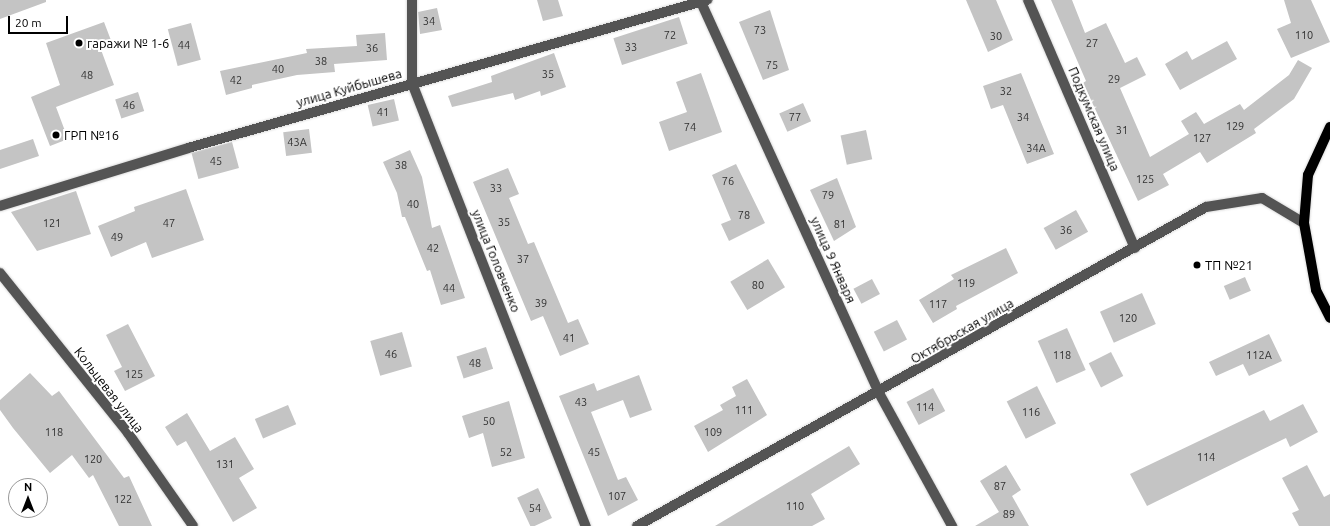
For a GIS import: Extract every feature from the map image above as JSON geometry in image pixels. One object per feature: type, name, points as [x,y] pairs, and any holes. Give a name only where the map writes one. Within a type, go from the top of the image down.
[{"type":"main road","points":[[1330,127],[1308,175],[1304,223],[1316,290],[1330,318]]},
{"type":"street","name":"улица Головченко","points":[[412,0],[412,83],[586,526]]},
{"type":"street","name":"Подкумская улица","points":[[1028,0],[1135,248]]},
{"type":"street","name":"улица Куйбышева","points":[[0,206],[412,83],[703,1]]},
{"type":"street","name":"улица 9 Января","points":[[703,1],[879,393],[952,526]]},
{"type":"street","name":"Октябрьская улица","points":[[637,526],[879,393],[1206,207],[1262,198],[1304,223]]},
{"type":"street","name":"Кольцевая улица","points":[[0,273],[128,433],[193,526]]},
{"type":"building","points":[[0,0],[46,0],[46,2],[0,19]]},
{"type":"building","points":[[537,0],[558,0],[563,16],[543,21]]},
{"type":"building","points":[[966,0],[996,0],[1013,40],[988,52]]},
{"type":"building","points":[[1051,0],[1072,0],[1085,33],[1106,23],[1125,63],[1137,57],[1146,75],[1120,88],[1150,157],[1189,134],[1181,121],[1196,112],[1204,124],[1240,104],[1244,110],[1289,75],[1298,60],[1312,68],[1294,99],[1254,129],[1256,133],[1207,163],[1200,152],[1163,174],[1169,185],[1138,201],[1083,83],[1086,81]]},
{"type":"building","points":[[1284,0],[1311,0],[1330,42],[1291,58],[1277,29],[1291,23]]},
{"type":"building","points":[[437,8],[442,30],[420,34],[418,12]]},
{"type":"building","points":[[770,10],[789,70],[763,80],[739,22]]},
{"type":"building","points":[[679,17],[688,44],[622,65],[613,38]]},
{"type":"building","points":[[104,22],[112,43],[100,47],[114,85],[56,107],[68,139],[50,146],[31,97],[60,85],[46,43]]},
{"type":"building","points":[[191,23],[201,60],[178,66],[168,29]]},
{"type":"building","points":[[385,33],[387,60],[334,64],[335,72],[297,75],[252,85],[252,88],[226,95],[220,71],[307,53],[306,49],[357,46],[356,35]]},
{"type":"building","points":[[1227,41],[1237,59],[1180,90],[1165,64],[1187,51],[1192,60]]},
{"type":"building","points":[[554,53],[566,87],[541,96],[540,91],[515,100],[513,93],[452,107],[448,96],[492,82],[491,76]]},
{"type":"building","points":[[701,73],[722,132],[669,151],[659,122],[687,112],[676,82]]},
{"type":"building","points":[[1021,73],[1054,154],[1027,164],[1003,105],[991,109],[983,86]]},
{"type":"building","points":[[138,92],[144,111],[121,118],[115,99]]},
{"type":"building","points":[[394,99],[399,120],[373,127],[368,105]]},
{"type":"building","points":[[803,103],[811,121],[787,132],[779,114]]},
{"type":"building","points":[[309,129],[312,153],[286,156],[283,132]]},
{"type":"building","points":[[866,130],[872,159],[847,165],[841,135]]},
{"type":"building","points":[[33,139],[39,156],[0,169],[0,150]]},
{"type":"building","points":[[232,142],[239,168],[198,179],[191,153]]},
{"type":"building","points":[[410,150],[422,177],[432,228],[440,225],[465,298],[441,305],[430,270],[427,271],[405,217],[402,217],[397,193],[383,162]]},
{"type":"building","points":[[736,164],[765,223],[729,241],[721,224],[731,220],[712,175]]},
{"type":"building","points":[[508,168],[519,194],[509,198],[528,244],[534,242],[568,323],[578,319],[589,344],[560,356],[543,316],[531,321],[473,182]]},
{"type":"building","points":[[837,178],[856,227],[834,241],[810,190]]},
{"type":"building","points":[[186,189],[204,240],[152,258],[146,242],[111,257],[98,226],[135,211],[134,207]]},
{"type":"building","points":[[76,191],[91,234],[37,251],[11,212]]},
{"type":"building","points":[[1076,210],[1088,232],[1056,250],[1044,228]]},
{"type":"building","points":[[1006,248],[1018,273],[956,306],[957,309],[933,323],[919,300],[954,279],[951,275]]},
{"type":"building","points":[[768,259],[785,287],[747,310],[730,282]]},
{"type":"building","points":[[1245,277],[1251,291],[1230,300],[1224,286]]},
{"type":"building","points":[[872,279],[880,294],[861,304],[853,289]]},
{"type":"building","points":[[1142,293],[1156,324],[1114,343],[1100,312]]},
{"type":"building","points":[[897,320],[907,340],[884,351],[874,332]]},
{"type":"building","points":[[128,324],[155,376],[125,391],[114,371],[122,367],[106,335]]},
{"type":"building","points":[[1067,328],[1086,370],[1056,383],[1038,341]]},
{"type":"building","points":[[402,332],[412,367],[380,376],[370,341]]},
{"type":"building","points":[[1269,334],[1282,361],[1249,376],[1243,364],[1216,376],[1209,362]]},
{"type":"building","points":[[486,347],[493,369],[464,378],[457,357]]},
{"type":"building","points":[[1111,352],[1123,376],[1101,387],[1089,363]]},
{"type":"building","points":[[30,373],[52,396],[59,391],[124,478],[129,476],[152,526],[119,526],[93,475],[89,478],[72,455],[50,473],[13,428],[0,410],[0,400]]},
{"type":"building","points":[[639,375],[652,410],[630,418],[623,400],[591,412],[618,480],[626,477],[638,500],[608,516],[559,396],[594,383],[597,391]]},
{"type":"building","points":[[747,379],[767,415],[708,452],[694,426],[723,410],[720,405],[736,396],[732,387]]},
{"type":"building","points":[[1037,386],[1056,423],[1026,439],[1007,401]]},
{"type":"building","points":[[933,388],[945,411],[919,425],[907,402]]},
{"type":"building","points":[[509,401],[525,458],[492,467],[483,433],[469,438],[462,416]]},
{"type":"building","points":[[1303,404],[1318,432],[1290,447],[1286,438],[1147,506],[1130,474],[1264,410],[1270,421]]},
{"type":"building","points":[[288,405],[296,424],[263,438],[255,419]]},
{"type":"building","points":[[187,413],[210,451],[235,437],[254,469],[239,478],[257,508],[233,522],[186,441],[177,446],[165,427]]},
{"type":"building","points":[[849,446],[860,464],[811,494],[825,519],[812,526],[715,526]]},
{"type":"building","points":[[1006,465],[1021,490],[1012,496],[1029,526],[975,526],[999,512],[980,481]]},
{"type":"building","points":[[1307,465],[1324,497],[1330,494],[1330,526],[1299,526],[1292,513],[1299,510],[1282,478]]},
{"type":"building","points":[[538,488],[552,518],[535,526],[530,526],[517,498]]},
{"type":"place","name":"гаражи № 1-6","points":[[79,43]]},
{"type":"place","name":"ГРП №16","points":[[56,135]]},
{"type":"place","name":"ТП №21","points":[[1197,265]]}]
